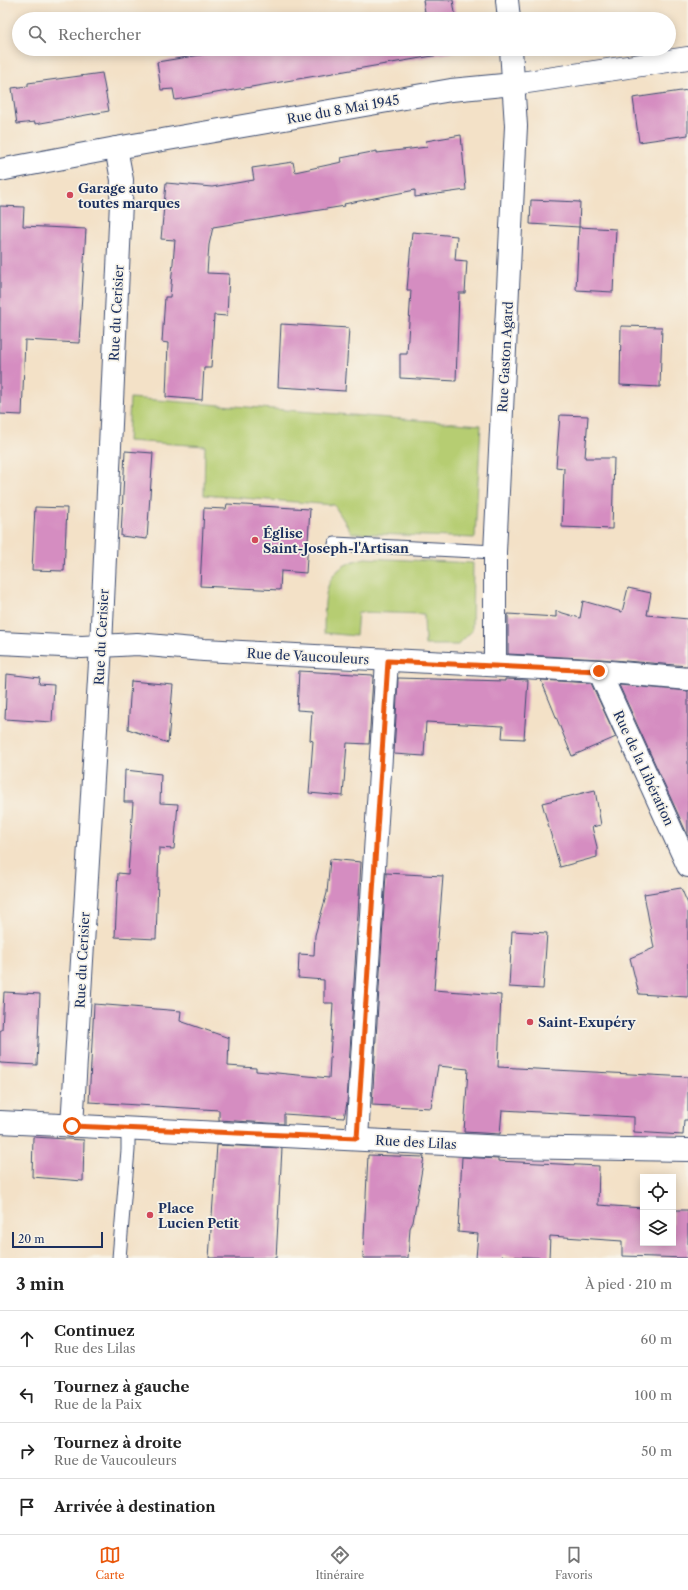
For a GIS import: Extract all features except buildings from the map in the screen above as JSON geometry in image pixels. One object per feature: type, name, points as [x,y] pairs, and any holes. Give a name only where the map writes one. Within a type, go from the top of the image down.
[{"type":"street","points":[[507,0],[508,12]]},
{"type":"street","name":"Rue Gaston Agard","points":[[495,665],[495,552],[516,126],[512,56]]},
{"type":"street","name":"Rue du 8 Mai 1945","points":[[0,170],[116,148],[451,90],[514,84],[688,58]]},
{"type":"street","name":"Rue du Cerisier","points":[[72,1126],[101,646],[122,180],[116,148]]},
{"type":"street","name":"Rue de Vaucouleurs","points":[[0,643],[82,647],[137,644],[204,650],[388,661],[599,671],[688,679]]},
{"type":"street","points":[[357,1138],[388,661]]},
{"type":"street","name":"Rue de la Libération","points":[[599,671],[688,866]]},
{"type":"street","name":"Rue des Lilas","points":[[0,1122],[128,1129],[357,1138],[505,1147],[688,1150]]},
{"type":"lane","points":[[335,544],[495,552]]},
{"type":"lane","points":[[120,1258],[128,1150],[128,1129]]},
{"type":"green space","points":[[130,398],[481,425],[475,538],[352,533],[334,505],[204,495],[205,446],[128,441]]},
{"type":"green space","points":[[365,558],[473,563],[472,631],[458,645],[425,645],[424,614],[358,612],[356,636],[324,633],[328,585],[340,568],[351,562]]},
{"type":"place","name":"Garage auto toutes marques","points":[[70,195]]},
{"type":"place","name":"Église Saint-Joseph-l'Artisan","points":[[255,540]]},
{"type":"place","name":"Saint-Exupéry","points":[[530,1022]]},
{"type":"place","name":"Place Lucien Petit","points":[[150,1215]]},
{"type":"route","points":[[72,1126],[357,1138],[388,661],[599,671]]}]
